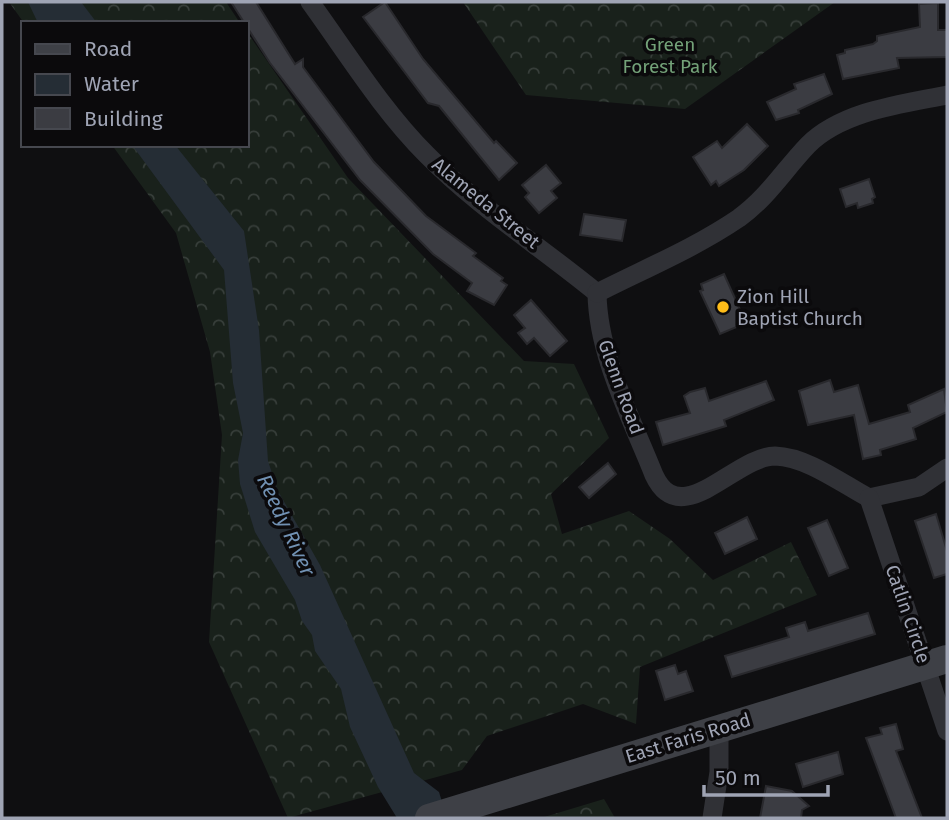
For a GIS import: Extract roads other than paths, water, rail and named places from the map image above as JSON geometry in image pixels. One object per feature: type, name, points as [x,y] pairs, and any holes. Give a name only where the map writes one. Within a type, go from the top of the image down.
[{"type":"main road","name":"East Faris Road","points":[[429,818],[937,662]]},
{"type":"street","name":"Alameda Street","points":[[310,2],[396,119],[426,154],[481,204],[597,293]]},
{"type":"street","points":[[597,293],[715,233],[741,216],[768,194],[807,146],[836,124],[947,95]]},
{"type":"street","name":"Glenn Road","points":[[597,293],[597,314],[607,357],[654,475],[667,494],[673,497],[690,497],[754,462],[773,456],[803,463],[869,498]]},
{"type":"street","points":[[869,498],[919,487],[947,468]]},
{"type":"street","name":"Catlin Circle","points":[[869,498],[937,662],[947,731]]},
{"type":"street","points":[[712,818],[719,772],[719,728]]},
{"type":"water","points":[[28,2],[81,2],[95,21],[37,21]]},
{"type":"water","name":"Reedy River","points":[[133,147],[177,147],[244,231],[259,330],[268,461],[278,491],[320,565],[414,773],[439,792],[447,818],[397,818],[378,787],[350,727],[341,689],[315,651],[312,635],[302,621],[295,600],[255,532],[240,484],[238,460],[243,433],[233,383],[224,270]]},
{"type":"place","name":"Zion Hill Baptist Church","points":[[723,307]]},
{"type":"park label","name":"Green Forest Park","points":[[670,55]]}]
